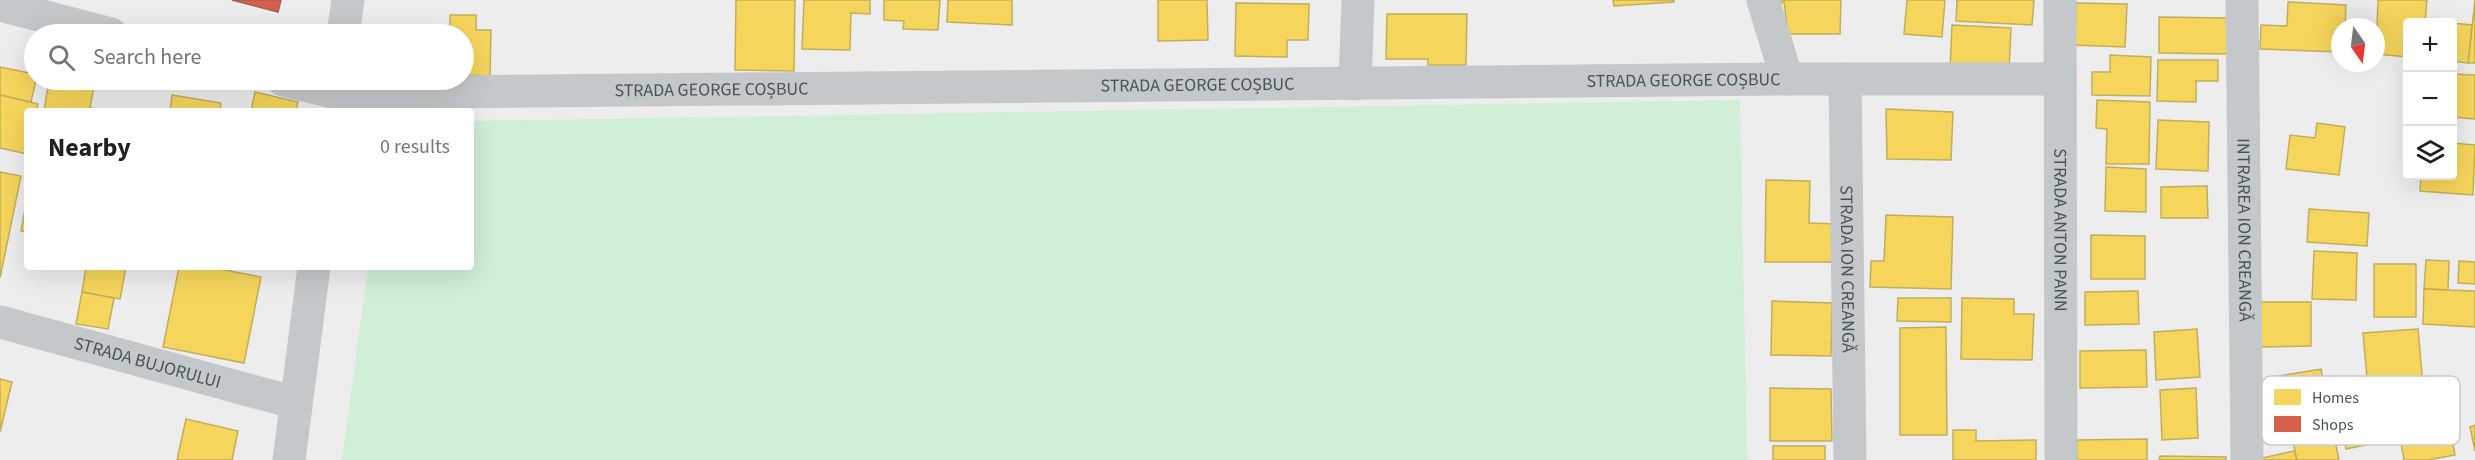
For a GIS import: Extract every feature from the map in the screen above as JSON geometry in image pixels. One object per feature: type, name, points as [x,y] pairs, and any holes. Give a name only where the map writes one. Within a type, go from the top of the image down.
[{"type":"street","points":[[344,24],[348,0]]},
{"type":"street","points":[[1355,84],[1358,0]]},
{"type":"street","points":[[1763,0],[1787,79]]},
{"type":"street","name":"STRADA ANTON PANN","points":[[2060,0],[2061,460]]},
{"type":"street","name":"INTRAREA ION CREANGĂ","points":[[2242,0],[2247,460]]},
{"type":"street","points":[[0,6],[71,24]]},
{"type":"street","name":"STRADA GEORGE COȘBUC","points":[[318,90],[336,95],[1787,79],[2060,79]]},
{"type":"street","name":"STRADA ION CREANGĂ","points":[[1845,79],[1850,460]]},
{"type":"street","points":[[289,460],[314,270]]},
{"type":"street","name":"STRADA BUJORULUI","points":[[0,322],[296,403]]},
{"type":"green space","points":[[1740,100],[1747,460],[342,460],[368,270],[474,270],[474,121]]},
{"type":"building: Homes","points":[[736,0],[795,0],[794,71],[735,70]]},
{"type":"building: Homes","points":[[804,0],[870,0],[870,14],[851,13],[850,50],[802,49]]},
{"type":"building: Homes","points":[[884,0],[940,0],[938,30],[903,29],[904,21],[884,20]]},
{"type":"building: Homes","points":[[948,0],[1012,0],[1012,25],[947,22]]},
{"type":"building: Homes","points":[[1158,0],[1207,0],[1208,40],[1158,41]]},
{"type":"building: Homes","points":[[1613,0],[1674,0],[1674,2],[1614,6]]},
{"type":"building: Homes","points":[[1780,0],[1841,0],[1840,34],[1788,34],[1784,2],[1780,3]]},
{"type":"building: Homes","points":[[1907,0],[1945,0],[1942,37],[1904,34]]},
{"type":"building: Homes","points":[[1957,0],[2034,0],[2032,25],[1956,21]]},
{"type":"building: Homes","points":[[2378,0],[2427,0],[2425,18],[2403,18],[2403,57],[2385,55],[2385,18],[2377,18]]},
{"type":"building: Homes","points":[[2475,0],[2475,63],[2468,63]]},
{"type":"building: Homes","points":[[2288,2],[2346,5],[2345,18],[2331,18],[2331,52],[2260,49],[2261,25],[2287,26]]},
{"type":"building: Homes","points":[[1236,3],[1309,4],[1308,40],[1287,40],[1287,57],[1235,56]]},
{"type":"building: Homes","points":[[2076,3],[2127,4],[2125,47],[2075,45]]},
{"type":"building: Homes","points":[[1387,14],[1467,14],[1466,65],[1428,65],[1428,59],[1386,59]]},
{"type":"building: Homes","points":[[450,15],[476,15],[476,30],[491,30],[490,76],[474,75],[474,24],[450,24]]},
{"type":"building: Homes","points":[[2159,17],[2229,18],[2228,54],[2159,53]]},
{"type":"building: Homes","points":[[2457,24],[2472,25],[2468,63],[2457,62]]},
{"type":"building: Homes","points":[[1952,25],[2011,28],[2009,71],[1950,69]]},
{"type":"building: Homes","points":[[2110,55],[2151,57],[2150,96],[2092,95],[2092,72],[2110,72]]},
{"type":"building: Homes","points":[[2158,60],[2218,60],[2218,81],[2196,81],[2196,102],[2157,101]]},
{"type":"building: Homes","points":[[0,67],[24,72],[24,90],[34,90],[31,102],[0,95]]},
{"type":"building: Homes","points":[[2457,74],[2475,75],[2475,119],[2457,117]]},
{"type":"building: Homes","points":[[47,90],[93,90],[90,108],[44,108]]},
{"type":"building: Homes","points":[[255,92],[298,102],[297,108],[252,108]]},
{"type":"building: Homes","points":[[0,95],[38,104],[37,108],[24,108],[24,153],[0,148]]},
{"type":"building: Homes","points":[[172,95],[221,103],[220,108],[170,108]]},
{"type":"building: Homes","points":[[2097,100],[2150,102],[2149,164],[2106,164],[2107,129],[2096,128]]},
{"type":"building: Homes","points":[[1886,109],[1953,112],[1951,160],[1887,159]]},
{"type":"building: Homes","points":[[2158,120],[2209,122],[2208,171],[2156,169]]},
{"type":"building: Homes","points":[[2317,123],[2345,127],[2339,175],[2286,169],[2290,135],[2315,138]]},
{"type":"building: Homes","points":[[2457,143],[2475,145],[2473,195],[2420,191],[2421,180],[2457,180]]},
{"type":"building: Homes","points":[[2106,167],[2146,169],[2146,212],[2105,211]]},
{"type":"building: Homes","points":[[0,172],[21,176],[0,278]]},
{"type":"building: Homes","points":[[1766,180],[1810,181],[1809,223],[1837,224],[1836,262],[1765,262]]},
{"type":"building: Homes","points":[[2207,186],[2208,218],[2161,218],[2161,187]]},
{"type":"building: Homes","points":[[2309,209],[2369,213],[2367,246],[2307,242]]},
{"type":"building: Homes","points":[[24,215],[24,232],[21,231]]},
{"type":"building: Homes","points":[[1886,215],[1953,217],[1951,289],[1870,287],[1871,261],[1884,261]]},
{"type":"building: Homes","points":[[2091,235],[2145,236],[2145,279],[2091,279]]},
{"type":"building: Homes","points":[[2314,251],[2357,253],[2356,300],[2312,299]]},
{"type":"building: Homes","points":[[2426,260],[2449,261],[2448,290],[2424,289]]},
{"type":"building: Homes","points":[[2459,261],[2475,262],[2475,284],[2458,283]]},
{"type":"building: Homes","points":[[2374,264],[2416,264],[2416,317],[2374,317]]},
{"type":"building: Homes","points":[[86,270],[125,270],[120,299],[82,292]]},
{"type":"building: Homes","points":[[178,270],[225,270],[261,277],[244,363],[163,347]]},
{"type":"building: Homes","points":[[2424,289],[2475,291],[2475,327],[2423,324]]},
{"type":"building: Homes","points":[[2138,291],[2139,324],[2085,325],[2085,292]]},
{"type":"building: Homes","points":[[82,292],[114,298],[108,329],[76,324]]},
{"type":"building: Homes","points":[[1898,298],[1951,298],[1951,322],[1897,321]]},
{"type":"building: Homes","points":[[1962,298],[2014,299],[2014,314],[2034,314],[2032,360],[1961,359]]},
{"type":"building: Homes","points":[[1772,301],[1832,303],[1831,356],[1771,355]]},
{"type":"building: Homes","points":[[2260,302],[2311,302],[2311,346],[2261,347]]},
{"type":"building: Homes","points":[[1946,327],[1947,435],[1900,435],[1900,328]]},
{"type":"building: Homes","points":[[2197,329],[2200,377],[2156,380],[2154,332]]},
{"type":"building: Homes","points":[[2418,329],[2422,376],[2367,376],[2363,333]]},
{"type":"building: Homes","points":[[2146,350],[2147,387],[2080,388],[2080,351]]},
{"type":"building: Homes","points":[[2321,369],[2322,376],[2278,376]]},
{"type":"building: Homes","points":[[0,379],[12,382],[0,432]]},
{"type":"building: Homes","points":[[1770,388],[1831,389],[1832,441],[1770,441]]},
{"type":"building: Homes","points":[[2196,388],[2198,438],[2162,440],[2160,390]]},
{"type":"building: Homes","points":[[186,419],[238,431],[232,460],[177,460]]},
{"type":"building: Homes","points":[[2475,425],[2475,451],[2470,427]]},
{"type":"building: Homes","points":[[1953,430],[1976,430],[1976,441],[2036,440],[2036,460],[1953,460]]},
{"type":"building: Homes","points":[[2147,439],[2147,460],[2077,460],[2077,440]]},
{"type":"building: Homes","points":[[2294,445],[2336,445],[2339,460],[2297,460]]},
{"type":"building: Homes","points":[[2345,445],[2365,445],[2346,449]]},
{"type":"building: Homes","points":[[2401,445],[2453,445],[2455,455],[2428,460],[2404,460]]},
{"type":"building: Homes","points":[[1773,446],[1825,446],[1825,460],[1773,460]]},
{"type":"building: Homes","points":[[2294,451],[2297,460],[2262,460],[2262,458]]},
{"type":"building: Homes","points":[[2160,456],[2226,457],[2226,460],[2159,460]]},
{"type":"building: Shops","points":[[232,0],[281,0],[278,12]]}]
